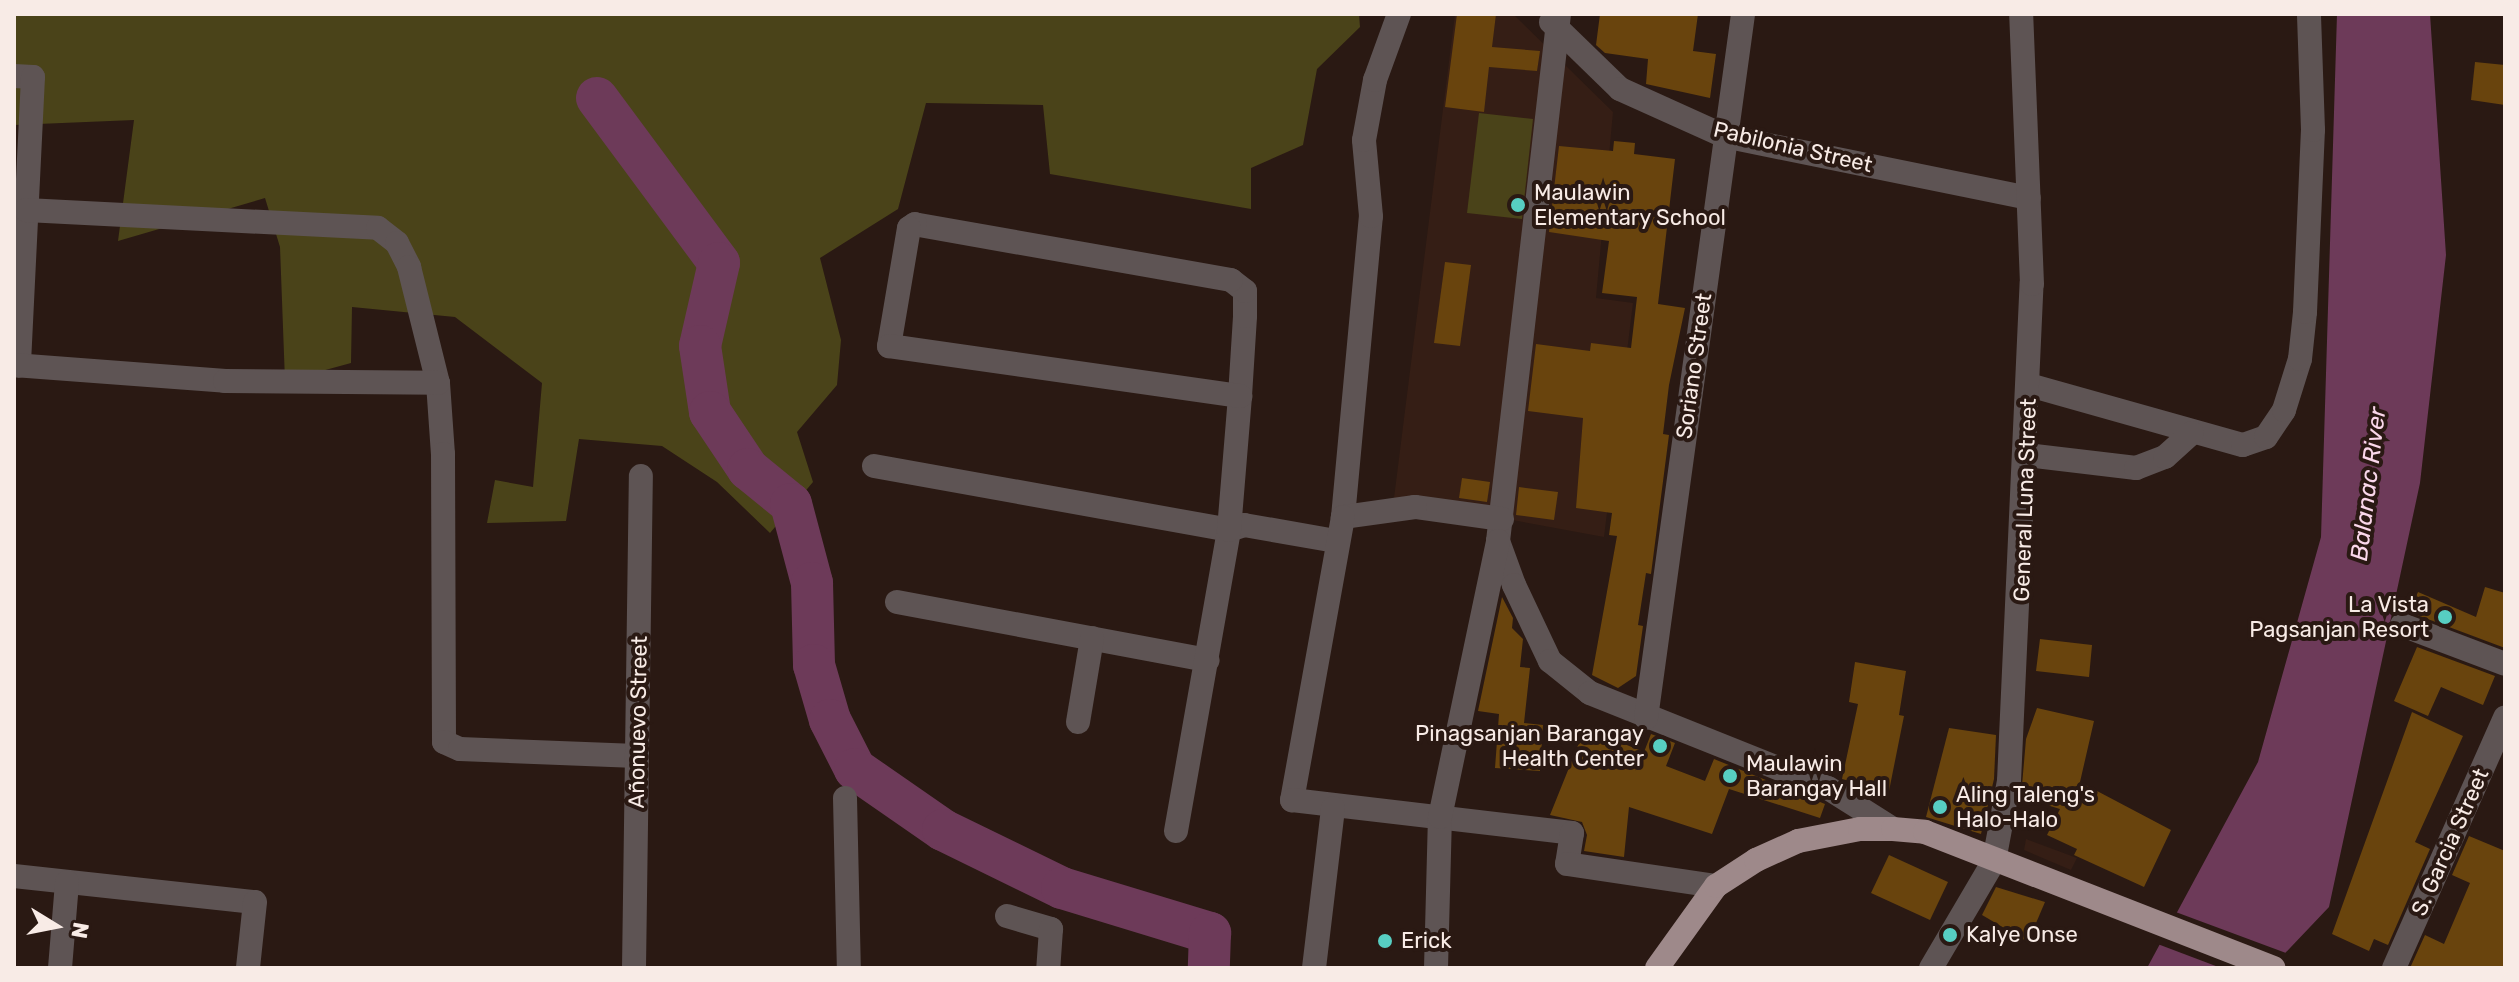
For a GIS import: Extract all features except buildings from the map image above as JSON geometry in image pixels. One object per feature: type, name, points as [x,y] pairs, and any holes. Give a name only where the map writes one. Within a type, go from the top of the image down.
[{"type":"main road","points":[[1657,968],[1716,886],[1798,841],[1860,829],[1893,829],[1925,832],[2088,899],[2273,968]]},
{"type":"street","points":[[1399,14],[1375,80],[1364,140],[1371,216],[1343,517],[1336,541],[1291,795],[1296,804],[1572,833],[1567,864],[1716,886]]},
{"type":"street","name":"Soriano Street","points":[[1646,718],[1743,14]]},
{"type":"street","name":"General Luna Street","points":[[1931,968],[1994,861],[2009,781],[2029,385],[2029,198],[2021,14]]},
{"type":"street","points":[[2029,385],[2243,445],[2266,437],[2284,410],[2300,359],[2313,130],[2309,14]]},
{"type":"street","points":[[1436,968],[1440,817],[1500,530],[1554,19]]},
{"type":"street","name":"Pabilonia Street","points":[[1554,19],[1620,89],[1724,136],[2029,198]]},
{"type":"street","points":[[23,76],[26,210],[17,366],[225,381],[438,383]]},
{"type":"street","points":[[26,210],[378,228],[397,243],[409,267],[438,383],[443,454],[444,742],[460,749],[637,756]]},
{"type":"street","points":[[1176,831],[1229,530],[1240,396],[1245,291],[1239,284],[915,224],[909,228],[889,346],[1240,396]]},
{"type":"street","points":[[2027,455],[2136,468],[2165,457],[2192,433]]},
{"type":"street","points":[[874,466],[1229,530],[1244,525],[1336,541]]},
{"type":"street","name":"Añonuevo Street","points":[[634,968],[641,476]]},
{"type":"street","points":[[1343,517],[1415,507],[1500,530]]},
{"type":"street","points":[[1500,530],[1550,661],[1590,693],[1646,718],[1828,788],[1893,829]]},
{"type":"street","points":[[897,602],[1208,660]]},
{"type":"street","points":[[2402,625],[2505,664]]},
{"type":"street","points":[[1078,722],[1092,638]]},
{"type":"street","name":"S. Garcia Street","points":[[2394,968],[2505,717]]},
{"type":"street","points":[[845,798],[849,968]]},
{"type":"street","points":[[1314,968],[1333,808]]},
{"type":"street","points":[[14,876],[255,902],[248,968]]},
{"type":"street","points":[[60,968],[67,882]]},
{"type":"street","points":[[1007,916],[1051,929],[1048,968]]},
{"type":"shaded area","points":[[14,14],[1359,14],[1360,27],[1317,69],[1303,145],[1251,168],[1251,209],[1050,174],[1043,105],[926,103],[898,209],[820,258],[841,340],[837,385],[797,432],[813,482],[770,533],[717,482],[662,446],[579,439],[566,521],[487,523],[495,480],[533,487],[542,383],[455,317],[352,307],[351,363],[285,381],[280,247],[265,198],[118,241],[134,120],[14,125]]},
{"type":"shaded area","name":"Maulawin Elementary School","points":[[1455,14],[1513,14],[1613,112],[1596,298],[1633,303],[1604,537],[1394,498]]},
{"type":"shaded area","points":[[1479,113],[1533,119],[1522,219],[1467,213]]},
{"type":"shaded area","points":[[2026,839],[2077,858],[2071,870],[2024,850]]},
{"type":"water","name":"Balanac River","points":[[2337,14],[2430,14],[2446,255],[2420,483],[2329,907],[2271,968],[2147,968],[2258,762],[2321,537]]},
{"type":"pier","points":[[2173,911],[2289,954],[2276,968],[2221,968],[2155,943]]},
{"type":"waterway","points":[[597,98],[719,263],[700,346],[710,412],[748,469],[791,504],[812,583],[814,665],[830,720],[855,769],[943,830],[1062,888],[1210,933],[1209,968]]},
{"type":"place","name":"Maulawin Elementary School","points":[[1518,205]]},
{"type":"place","name":"La Vista Pagsanjan Resort","points":[[2445,617]]},
{"type":"place","name":"Pinagsanjan Barangay Health Center","points":[[1660,746]]},
{"type":"place","name":"Maulawin Barangay Hall","points":[[1730,776]]},
{"type":"place","name":"Aling Taleng's Halo-Halo","points":[[1940,807]]},
{"type":"place","name":"Kalye Onse","points":[[1950,935]]},
{"type":"place","name":"Erick","points":[[1385,941]]}]
